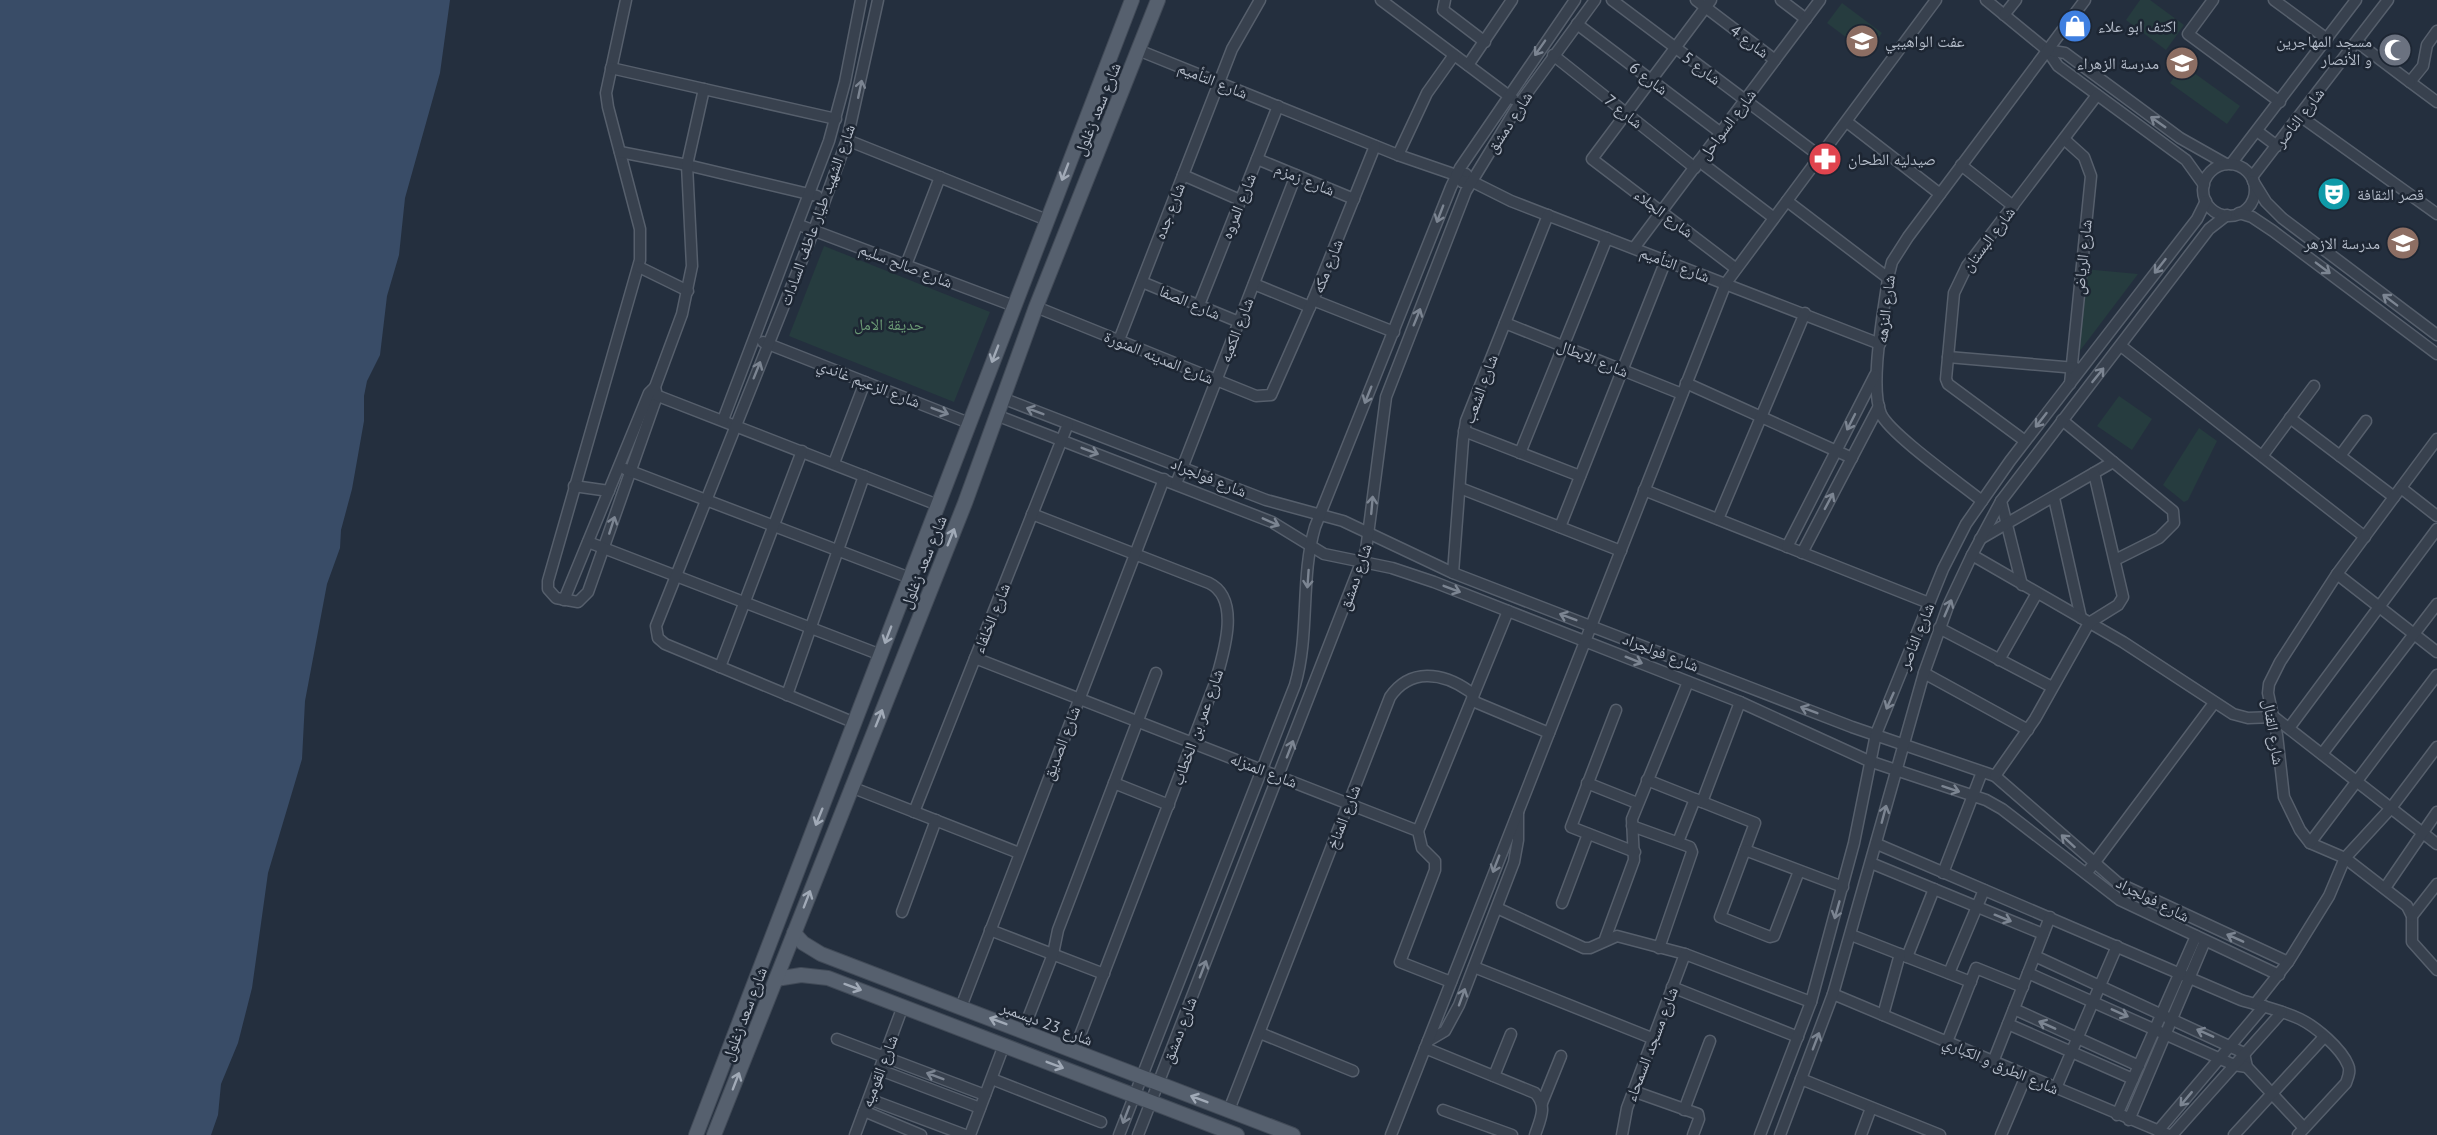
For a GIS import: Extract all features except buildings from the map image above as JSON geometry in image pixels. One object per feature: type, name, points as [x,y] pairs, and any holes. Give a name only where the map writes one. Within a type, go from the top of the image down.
[{"type":"main road","name":"شارع سعد زغلول","points":[[696,1135],[1132,0]]},
{"type":"main road","name":"شارع سعد زغلول","points":[[715,1135],[918,621],[1036,307],[1158,0]]},
{"type":"main road","points":[[897,613],[918,621]]},
{"type":"main road","name":"شارع 23 ديسمبر","points":[[794,933],[809,947],[833,958],[1293,1135]]},
{"type":"main road","points":[[828,978],[829,966],[833,958]]},
{"type":"main road","points":[[776,979],[801,975],[828,978],[1134,1095],[1216,1131],[1237,1135]]},
{"type":"street","points":[[626,0],[606,93],[640,229],[639,267],[548,581],[551,594],[564,600],[578,602],[583,600],[605,549],[625,469],[688,291],[692,238],[687,165],[704,89]]},
{"type":"street","name":"شارع الشهيد طيار عاطف السادات","points":[[723,420],[799,225],[836,119],[861,0]]},
{"type":"street","name":"شارع الشهيد طيار عاطف السادات","points":[[720,667],[665,644],[658,638],[658,619],[848,140],[878,0]]},
{"type":"street","name":"شارع جده","points":[[1119,340],[1232,49],[1260,0]]},
{"type":"street","points":[[1381,0],[1519,104]]},
{"type":"street","points":[[1445,0],[1443,9],[1485,42]]},
{"type":"street","name":"شارع دمشق","points":[[1119,1135],[1298,673],[1310,547],[1320,514],[1456,175],[1575,0]]},
{"type":"street","name":"شارع دمشق","points":[[1138,1135],[1362,563],[1369,534],[1386,397],[1471,181],[1519,104],[1595,0]]},
{"type":"street","name":"شارع 5","points":[[1612,0],[1821,157]]},
{"type":"street","name":"شارع 4","points":[[1696,0],[1708,4],[1775,60]]},
{"type":"street","points":[[1781,0],[1806,19]]},
{"type":"street","name":"شارع السواحل","points":[[1634,248],[1820,0]]},
{"type":"street","points":[[1391,1135],[1517,809],[1593,626],[1726,283],[1936,0]]},
{"type":"street","points":[[1986,0],[2047,50],[2058,66],[2176,153],[2194,169],[2204,185],[2206,201],[2217,212],[2227,215],[2239,213],[2248,207],[2254,197],[2252,179]]},
{"type":"street","points":[[2004,15],[2016,0]]},
{"type":"street","points":[[2213,0],[2188,34],[2226,68],[2280,102]]},
{"type":"street","points":[[2274,0],[2327,39]]},
{"type":"street","name":"شارع الناصر","points":[[2229,164],[2258,131],[2356,0]]},
{"type":"street","name":"شارع الناصر","points":[[2252,179],[2388,0]]},
{"type":"street","points":[[1468,66],[1510,1]]},
{"type":"street","name":"شارع النزهه","points":[[1879,406],[1880,344],[1888,278],[1897,253],[2047,50],[2079,2]]},
{"type":"street","points":[[1626,113],[1708,4]]},
{"type":"street","name":"شارع 6","points":[[1577,24],[1721,133]]},
{"type":"street","points":[[2410,82],[2425,62],[2427,45],[2437,31]]},
{"type":"street","points":[[2357,42],[2437,102]]},
{"type":"street","name":"شارع التأميم","points":[[1138,50],[1398,155],[1456,175],[1466,174],[1471,181],[1548,215],[1880,344]]},
{"type":"street","points":[[2047,50],[2065,53],[2185,141],[2229,164],[2243,168],[2266,202],[2282,218],[2437,335]]},
{"type":"street","points":[[1398,155],[1427,93],[1454,55]]},
{"type":"street","name":"شارع 7","points":[[1553,55],[1626,113],[1774,218]]},
{"type":"street","points":[[611,68],[836,119]]},
{"type":"street","name":"شارع البستان","points":[[2025,441],[1952,388],[1946,379],[1952,302],[1956,285],[2097,95]]},
{"type":"street","name":"شارع المروه","points":[[1198,305],[1278,106]]},
{"type":"street","name":"شارع الجلاء","points":[[1626,113],[1592,159],[1735,268]]},
{"type":"street","points":[[2300,116],[2437,214]]},
{"type":"street","points":[[1847,122],[1940,194]]},
{"type":"street","points":[[2258,131],[2277,146]]},
{"type":"street","name":"شارع الرياض","points":[[2064,139],[2084,157],[2091,176],[2077,368]]},
{"type":"street","points":[[848,140],[1047,220]]},
{"type":"street","points":[[2176,153],[2185,141]]},
{"type":"street","name":"شارع مكه","points":[[1278,385],[1375,146]]},
{"type":"street","points":[[620,152],[687,165],[826,198]]},
{"type":"street","name":"شارع زمزم","points":[[1257,159],[1354,199]]},
{"type":"street","points":[[2204,185],[2211,171],[2229,164]]},
{"type":"street","points":[[1961,165],[2013,206]]},
{"type":"street","points":[[1183,175],[1240,200]]},
{"type":"street","name":"شارع الكعبه","points":[[1176,484],[1296,175]]},
{"type":"street","points":[[906,265],[940,177]]},
{"type":"street","points":[[1787,201],[1888,278]]},
{"type":"street","name":"شارع الناصر","points":[[1760,1135],[1812,1002],[1844,887],[1876,734],[1943,569],[1982,501],[2070,384],[2077,368],[2185,234],[2206,201]]},
{"type":"street","points":[[2239,213],[2252,217],[2273,231],[2437,354]]},
{"type":"street","name":"شارع الشعب","points":[[1453,573],[1464,431],[1548,215]]},
{"type":"street","name":"شارع الناصر","points":[[1780,1135],[1833,994],[1877,844],[1903,744],[1939,628],[1979,539],[2001,501],[2208,229],[2227,215]]},
{"type":"street","points":[[2273,231],[2282,218]]},
{"type":"street","name":"شارع صالح سليم","points":[[799,225],[1014,306]]},
{"type":"street","points":[[2185,234],[2197,244]]},
{"type":"street","points":[[1520,453],[1607,238]]},
{"type":"street","points":[[1560,527],[1666,260]]},
{"type":"street","points":[[1421,264],[1436,270]]},
{"type":"street","points":[[639,267],[688,291]]},
{"type":"street","name":"شارع الصفا","points":[[1142,282],[1239,322]]},
{"type":"street","points":[[1254,284],[1394,332]]},
{"type":"street","name":"شارع المدينه المنورة","points":[[1036,307],[1261,397],[1271,395],[1278,385]]},
{"type":"street","points":[[1718,519],[1805,313]]},
{"type":"street","name":"شارع الابطال","points":[[1505,323],[1622,370],[1684,388],[1762,415],[1852,458]]},
{"type":"street","points":[[2415,339],[2425,326]]},
{"type":"street","name":"شارع الزعيم غاندي","points":[[754,339],[969,423]]},
{"type":"street","points":[[2121,346],[2365,537]]},
{"type":"street","points":[[1948,357],[2077,368]]},
{"type":"street","points":[[1787,547],[1878,370]]},
{"type":"street","points":[[834,463],[865,382]]},
{"type":"street","points":[[2263,455],[2314,386]]},
{"type":"street","points":[[654,392],[938,505]]},
{"type":"street","name":"شارع فولجراد","points":[[1002,398],[1276,504],[1343,521],[1453,573],[1876,734],[1995,776],[2094,864],[2130,890],[2288,962]]},
{"type":"street","points":[[1802,553],[1879,406]]},
{"type":"street","points":[[1879,406],[1881,414],[1892,429],[1982,501]]},
{"type":"street","name":"شارع فولجراد","points":[[996,415],[1272,522],[1310,547],[1334,557],[1405,572],[1740,702],[1869,761],[1974,796],[2002,809],[2120,900],[2278,975]]},
{"type":"street","points":[[2290,418],[2340,456],[2437,516]]},
{"type":"street","points":[[2062,420],[2173,511],[2175,519],[2159,538],[2115,560]]},
{"type":"street","points":[[2340,456],[2366,421]]},
{"type":"street","name":"شارع الخلفاء","points":[[914,812],[1068,424]]},
{"type":"street","points":[[1464,431],[1580,476]]},
{"type":"street","name":"شارع القنال","points":[[2310,843],[2290,813],[2284,797],[2274,717],[2268,693],[2269,684],[2337,574],[2437,439]]},
{"type":"street","points":[[802,451],[720,667],[855,723]]},
{"type":"street","points":[[1979,539],[2007,526],[2113,462]]},
{"type":"street","points":[[564,600],[609,491],[625,469]]},
{"type":"street","points":[[625,469],[910,578]]},
{"type":"street","points":[[1995,776],[2028,730],[2085,621],[2118,605],[2122,597],[2094,473]]},
{"type":"street","points":[[787,695],[864,476]]},
{"type":"street","name":"شارع الصديق","points":[[961,1007],[1164,479]]},
{"type":"street","points":[[574,486],[609,491]]},
{"type":"street","points":[[1460,488],[1621,551]]},
{"type":"street","points":[[1644,490],[1929,603]]},
{"type":"street","points":[[2054,498],[2085,621]]},
{"type":"street","points":[[2001,501],[2022,585]]},
{"type":"street","name":"شارع عمر بن الخطاب","points":[[1032,514],[1217,587],[1227,602],[1220,664],[1169,805],[1074,1051]]},
{"type":"street","points":[[2289,728],[2437,529]]},
{"type":"street","points":[[588,542],[881,655]]},
{"type":"street","points":[[1972,555],[2123,642],[2233,714],[2248,718],[2274,717],[2437,844]]},
{"type":"street","points":[[1943,569],[1952,576],[1963,575]]},
{"type":"street","points":[[2337,574],[2437,652]]},
{"type":"street","points":[[1999,660],[2037,593]]},
{"type":"street","points":[[2322,754],[2437,604]]},
{"type":"street","points":[[1451,982],[1400,962],[1435,870],[1435,861],[1422,848],[1418,831],[1508,611]]},
{"type":"street","points":[[1939,628],[2052,687]]},
{"type":"street","name":"شارع المنزله","points":[[975,658],[1418,831]]},
{"type":"street","points":[[1023,1031],[1053,954],[1058,930],[1156,673]]},
{"type":"street","points":[[1924,673],[2028,730]]},
{"type":"street","points":[[2437,675],[2310,843],[2345,858],[2407,906],[2412,916],[2412,942],[2437,970]]},
{"type":"street","name":"شارع المناخ","points":[[1229,1110],[1390,697],[1396,688],[1413,677],[1434,676],[1469,691],[1475,702],[1550,733]]},
{"type":"street","points":[[1605,939],[1629,875],[1635,852],[1632,826],[1638,803],[1688,682]]},
{"type":"street","points":[[1678,842],[1740,702]]},
{"type":"street","points":[[2086,875],[2214,703]]},
{"type":"street","points":[[1616,710],[1571,827],[1635,852]]},
{"type":"street","points":[[2158,1131],[2231,1045],[2260,1005],[2330,896],[2345,858],[2391,808],[2437,747]]},
{"type":"street","points":[[1943,873],[1982,772]]},
{"type":"street","points":[[1647,780],[1755,823],[1720,917],[1770,937],[1775,935],[1799,871]]},
{"type":"street","points":[[1114,783],[1169,805]]},
{"type":"street","points":[[1587,783],[1638,803]]},
{"type":"street","points":[[851,787],[1019,853]]},
{"type":"street","points":[[1426,1044],[1445,1031],[1459,1005],[1497,908],[1514,861],[1518,840],[1517,809]]},
{"type":"street","points":[[2385,888],[2437,812]]},
{"type":"street","points":[[902,912],[936,820]]},
{"type":"street","points":[[1632,826],[1690,847],[1692,858],[1659,948]]},
{"type":"street","points":[[1562,903],[1588,834]]},
{"type":"street","points":[[1877,844],[2185,975],[2302,1020],[2324,1037],[2349,1066],[2346,1083],[2301,1132],[2247,1067],[2244,1053],[2035,956]]},
{"type":"street","points":[[1745,850],[1844,887]]},
{"type":"street","points":[[1871,863],[2043,934]]},
{"type":"street","points":[[2412,916],[2437,884]]},
{"type":"street","points":[[1883,1015],[1903,955],[1934,889]]},
{"type":"street","points":[[1949,973],[1984,890]]},
{"type":"street","points":[[1497,908],[1584,948],[1590,948],[1605,939],[1617,936],[1684,954],[1812,1002]]},
{"type":"street","points":[[1993,1062],[2050,917]]},
{"type":"street","points":[[990,930],[1104,974]]},
{"type":"street","points":[[1851,934],[1971,982]]},
{"type":"street","points":[[2129,1120],[2172,1019],[2185,975],[2201,938]]},
{"type":"street","points":[[2056,1088],[2117,946]]},
{"type":"street","name":"شارع مسجد السمحاء","points":[[1622,1135],[1627,1108],[1684,954]]},
{"type":"street","points":[[1474,967],[1654,1039]]},
{"type":"street","points":[[1947,1042],[1978,968],[2023,987]]},
{"type":"street","points":[[2028,973],[2234,1065],[2247,1067]]},
{"type":"street","points":[[2117,1115],[2162,1013],[2185,975]]},
{"type":"street","points":[[1672,987],[1798,1036]]},
{"type":"street","name":"شارع الطرق و الكباري","points":[[1833,994],[2117,1115],[2171,1135]]},
{"type":"street","name":"شارع القوميه","points":[[855,1135],[903,1006]]},
{"type":"street","points":[[2013,1010],[2139,1066]]},
{"type":"street","points":[[2171,1135],[2282,1012]]},
{"type":"street","points":[[2008,1024],[2133,1079]]},
{"type":"street","points":[[1260,1033],[1353,1071]]},
{"type":"street","points":[[1494,1076],[1511,1034]]},
{"type":"street","points":[[2234,1135],[2324,1037]]},
{"type":"street","points":[[837,1039],[986,1095]]},
{"type":"street","points":[[1684,1110],[1710,1041]]},
{"type":"street","points":[[1426,1044],[1531,1091],[1542,1103]]},
{"type":"street","points":[[970,1135],[1004,1045]]},
{"type":"street","points":[[1535,1135],[1541,1116],[1542,1103],[1561,1056]]},
{"type":"street","points":[[880,1070],[980,1108]]},
{"type":"street","points":[[2001,1135],[2026,1076]]},
{"type":"street","points":[[992,1078],[1101,1122]]},
{"type":"street","points":[[1801,1079],[1940,1135]]},
{"type":"street","points":[[1633,1091],[1700,1117],[1693,1135]]},
{"type":"street","points":[[869,1099],[965,1135]]},
{"type":"street","points":[[1861,1135],[1871,1108]]},
{"type":"street","points":[[1443,1110],[1512,1135]]},
{"type":"street","points":[[864,1111],[921,1135]]},
{"type":"green space","points":[[2140,0],[2150,0],[2184,25],[2166,50],[2126,20]]},
{"type":"green space","points":[[1842,3],[1882,33],[1867,53],[1827,23]]},
{"type":"green space","points":[[2183,65],[2240,106],[2227,124],[2170,83]]},
{"type":"green space","name":"حديقة الامل","points":[[824,246],[990,312],[954,402],[789,336]]},
{"type":"green space","points":[[2084,269],[2138,274],[2076,356]]},
{"type":"green space","points":[[2119,396],[2152,419],[2132,450],[2097,426]]},
{"type":"green space","points":[[2199,428],[2217,441],[2188,500],[2184,502],[2163,485]]},
{"type":"water","points":[[0,0],[450,0],[440,73],[405,198],[399,255],[387,296],[380,355],[367,381],[364,396],[364,421],[352,489],[341,530],[340,548],[327,584],[305,701],[302,759],[268,873],[252,988],[238,1043],[221,1084],[218,1115],[211,1135],[0,1135]]},
{"type":"place","name":"اكتف ابو علاء","points":[[2075,26]]},
{"type":"place","name":"عفت الواهيبي","points":[[1862,41]]},
{"type":"place","name":"مسجد المهاجرين و الأنصار","points":[[2395,50]]},
{"type":"place","name":"مدرسة الزهراء","points":[[2182,63]]},
{"type":"place","name":"صيدليه الطحان","points":[[1825,159]]},
{"type":"place","name":"قصر الثقافة","points":[[2334,194]]},
{"type":"place","name":"مدرسة الازهر","points":[[2403,243]]}]
